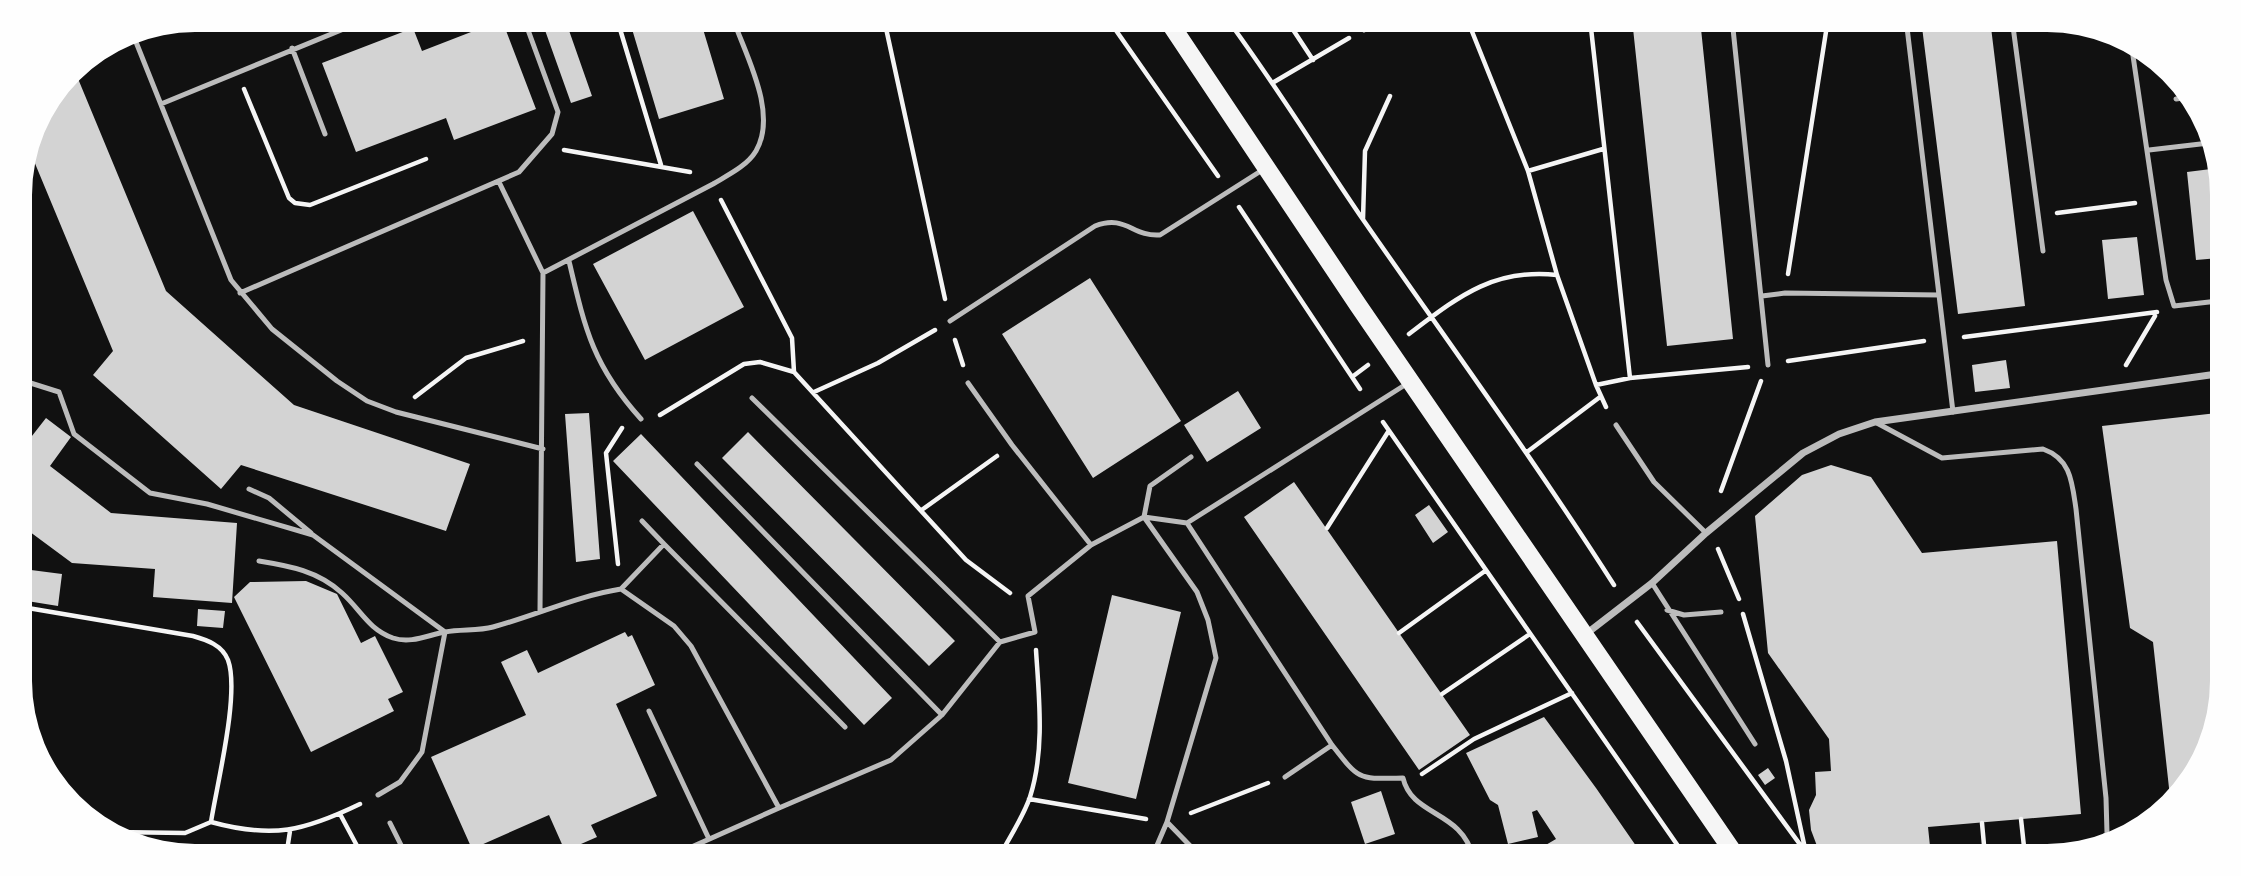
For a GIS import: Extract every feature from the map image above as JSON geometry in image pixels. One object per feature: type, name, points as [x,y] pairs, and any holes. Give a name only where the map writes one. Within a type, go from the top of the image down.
[{"type":"main road","points":[[1176,32],[1583,636],[1728,844]]},
{"type":"street","points":[[1583,636],[1652,583],[1706,533],[1803,453],[1839,434],[1875,422],[2210,375]]},
{"type":"lane","points":[[161,103],[334,32]]},
{"type":"lane","points":[[240,293],[499,183],[519,172],[552,134],[558,113],[529,32]]},
{"type":"lane","points":[[543,273],[713,184],[740,167],[756,151],[762,134],[763,109],[737,32]]},
{"type":"lane","points":[[1733,32],[1768,365]]},
{"type":"lane","points":[[1908,32],[1953,412]]},
{"type":"lane","points":[[2014,32],[2043,251]]},
{"type":"lane","points":[[136,42],[231,279],[272,329],[327,374],[367,401],[396,412],[543,449]]},
{"type":"lane","points":[[292,48],[326,134]]},
{"type":"lane","points":[[2133,57],[2166,280],[2174,306],[2210,302]]},
{"type":"lane","points":[[2149,150],[2201,144]]},
{"type":"lane","points":[[950,321],[1095,226],[1119,221],[1147,236],[1160,235],[1267,167]]},
{"type":"lane","points":[[499,183],[543,273],[540,611]]},
{"type":"lane","points":[[569,261],[595,357],[615,390],[641,418]]},
{"type":"lane","points":[[1762,296],[1785,293],[1939,295]]},
{"type":"lane","points":[[698,844],[891,760],[942,715],[1000,642],[1035,632],[1028,596],[1091,545],[1144,517],[1187,523],[1411,381]]},
{"type":"lane","points":[[32,383],[60,392],[74,434],[150,493],[207,505],[313,535]]},
{"type":"lane","points":[[968,383],[1012,445],[1091,545]]},
{"type":"lane","points":[[752,398],[1000,642]]},
{"type":"lane","points":[[1875,422],[1942,458],[2043,449],[2058,454],[2067,465],[2076,509],[2105,788],[2107,833]]},
{"type":"lane","points":[[1616,425],[1654,482],[1706,533]]},
{"type":"lane","points":[[1158,844],[1167,822],[1216,658],[1208,620],[1197,592],[1144,517],[1150,486],[1191,457]]},
{"type":"lane","points":[[697,464],[942,715]]},
{"type":"lane","points":[[248,489],[269,498],[313,535],[445,632]]},
{"type":"lane","points":[[642,521],[845,727]]},
{"type":"lane","points":[[1187,523],[1332,745],[1355,774],[1368,780],[1403,778],[1409,794],[1419,804],[1452,821],[1466,844]]},
{"type":"lane","points":[[621,589],[664,544]]},
{"type":"lane","points":[[259,561],[301,568],[324,579],[343,593],[372,628],[396,639],[415,640],[445,632],[492,627],[588,594],[621,589],[674,626],[691,646],[779,808]]},
{"type":"lane","points":[[1652,583],[1755,744]]},
{"type":"lane","points":[[1667,610],[1684,615],[1721,612]]},
{"type":"lane","points":[[378,795],[400,782],[422,752],[445,632]]},
{"type":"lane","points":[[649,711],[709,839]]},
{"type":"lane","points":[[1284,777],[1332,745]]},
{"type":"lane","points":[[390,822],[401,844]]},
{"type":"lane","points":[[1167,822],[1188,844]]},
{"type":"path","points":[[621,32],[662,165]]},
{"type":"path","points":[[887,32],[950,321],[968,383]]},
{"type":"path","points":[[1117,32],[1230,193],[1485,571],[1677,844]]},
{"type":"path","points":[[1237,32],[1274,82],[1363,220],[1527,453],[1626,604],[1799,844]]},
{"type":"path","points":[[1295,32],[1313,60]]},
{"type":"path","points":[[1274,82],[1361,32]]},
{"type":"path","points":[[1472,32],[1528,171],[1558,275],[1596,385],[1616,425]]},
{"type":"path","points":[[1591,32],[1630,378]]},
{"type":"path","points":[[1785,293],[1827,32]]},
{"type":"path","points":[[237,72],[289,198],[295,203],[310,205],[426,159]]},
{"type":"path","points":[[1363,220],[1365,151],[1390,96]]},
{"type":"path","points":[[543,146],[662,165],[684,170],[713,184],[792,338],[794,372]]},
{"type":"path","points":[[1528,171],[1603,149]]},
{"type":"path","points":[[2037,215],[2154,201]]},
{"type":"path","points":[[1352,377],[1432,316],[1487,282],[1532,272],[1558,275]]},
{"type":"path","points":[[1596,385],[1630,378],[1768,365],[2158,312],[2174,306]]},
{"type":"path","points":[[2134,349],[2158,312]]},
{"type":"path","points":[[814,392],[878,363],[950,321]]},
{"type":"path","points":[[396,412],[466,358],[501,348]]},
{"type":"path","points":[[626,581],[617,561],[606,453],[620,430],[641,418],[671,411],[744,364],[760,362],[794,372],[923,509],[966,560],[1001,589],[1014,595],[1028,596]]},
{"type":"path","points":[[1706,533],[1768,365]]},
{"type":"path","points":[[1527,453],[1601,397]]},
{"type":"path","points":[[1326,528],[1389,431]]},
{"type":"path","points":[[923,509],[982,468]]},
{"type":"path","points":[[1725,559],[1786,761],[1805,844]]},
{"type":"path","points":[[1399,633],[1485,571]]},
{"type":"path","points":[[32,609],[193,636],[214,642],[227,658],[233,684],[211,822]]},
{"type":"path","points":[[1006,844],[1029,799],[1040,722],[1035,632]]},
{"type":"path","points":[[1442,694],[1530,634]]},
{"type":"path","points":[[1403,778],[1421,775],[1474,739],[1572,693]]},
{"type":"path","points":[[1029,799],[1167,822],[1284,777]]},
{"type":"path","points":[[131,831],[185,833],[211,822],[246,832],[290,831],[340,814],[356,844]]},
{"type":"path","points":[[2021,819],[2024,844]]},
{"type":"path","points":[[1982,823],[1984,844]]},
{"type":"path","points":[[288,844],[290,831]]},
{"type":"building","points":[[403,32],[415,32],[422,51],[471,32],[507,32],[536,109],[454,140],[446,118],[356,152],[322,63]]},
{"type":"building","points":[[546,32],[570,32],[592,96],[571,103]]},
{"type":"building","points":[[633,32],[704,32],[724,99],[659,119]]},
{"type":"building","points":[[1633,32],[1701,32],[1733,339],[1667,346]]},
{"type":"building","points":[[1923,32],[1992,32],[2025,306],[1958,314]]},
{"type":"building","points":[[78,80],[166,291],[294,405],[470,464],[446,531],[241,465],[221,489],[93,375],[113,351],[35,163],[48,122]]},
{"type":"building","points":[[2207,169],[2210,259],[2196,260],[2187,172]]},
{"type":"building","points":[[693,211],[744,307],[645,360],[593,264]]},
{"type":"building","points":[[2137,237],[2144,295],[2108,299],[2102,240]]},
{"type":"building","points":[[1090,278],[1181,421],[1093,478],[1002,334]]},
{"type":"building","points":[[2006,360],[2010,388],[1975,392],[1972,365]]},
{"type":"building","points":[[1238,391],[1261,428],[1207,462],[1184,425]]},
{"type":"building","points":[[589,413],[600,559],[576,562],[565,414]]},
{"type":"building","points":[[2210,414],[2208,703],[2193,754],[2169,789],[2153,642],[2130,628],[2102,426]]},
{"type":"building","points":[[46,418],[71,437],[50,466],[111,513],[237,523],[232,603],[153,597],[155,569],[72,563],[32,533],[32,436]]},
{"type":"building","points":[[748,432],[955,641],[929,666],[722,458]]},
{"type":"building","points":[[641,434],[892,698],[864,725],[613,461]]},
{"type":"building","points":[[1831,465],[1871,477],[1922,553],[2057,541],[2081,814],[1928,827],[1930,844],[1816,844],[1811,830],[1809,810],[1816,795],[1815,772],[1831,771],[1829,739],[1768,653],[1755,516],[1802,475]]},
{"type":"building","points":[[1294,482],[1470,735],[1419,770],[1244,517]]},
{"type":"building","points":[[1429,505],[1448,532],[1433,543],[1415,515]]},
{"type":"building","points":[[32,570],[62,574],[58,606],[32,602]]},
{"type":"building","points":[[306,581],[337,594],[361,643],[375,636],[403,692],[388,699],[394,711],[311,752],[234,597],[250,582]]},
{"type":"building","points":[[1112,595],[1181,612],[1136,799],[1068,783]]},
{"type":"building","points":[[198,609],[225,611],[223,628],[197,626]]},
{"type":"building","points":[[625,632],[628,637],[632,635],[655,685],[616,704],[657,796],[591,825],[597,837],[581,844],[562,844],[549,815],[483,844],[470,844],[431,757],[526,715],[501,662],[527,650],[538,673]]},
{"type":"building","points":[[1544,717],[1635,844],[1547,844],[1556,839],[1537,810],[1532,812],[1538,837],[1508,844],[1498,805],[1490,800],[1466,753]]},
{"type":"building","points":[[1768,768],[1775,778],[1765,785],[1758,775]]},
{"type":"building","points":[[1381,791],[1395,834],[1365,844],[1351,802]]}]
